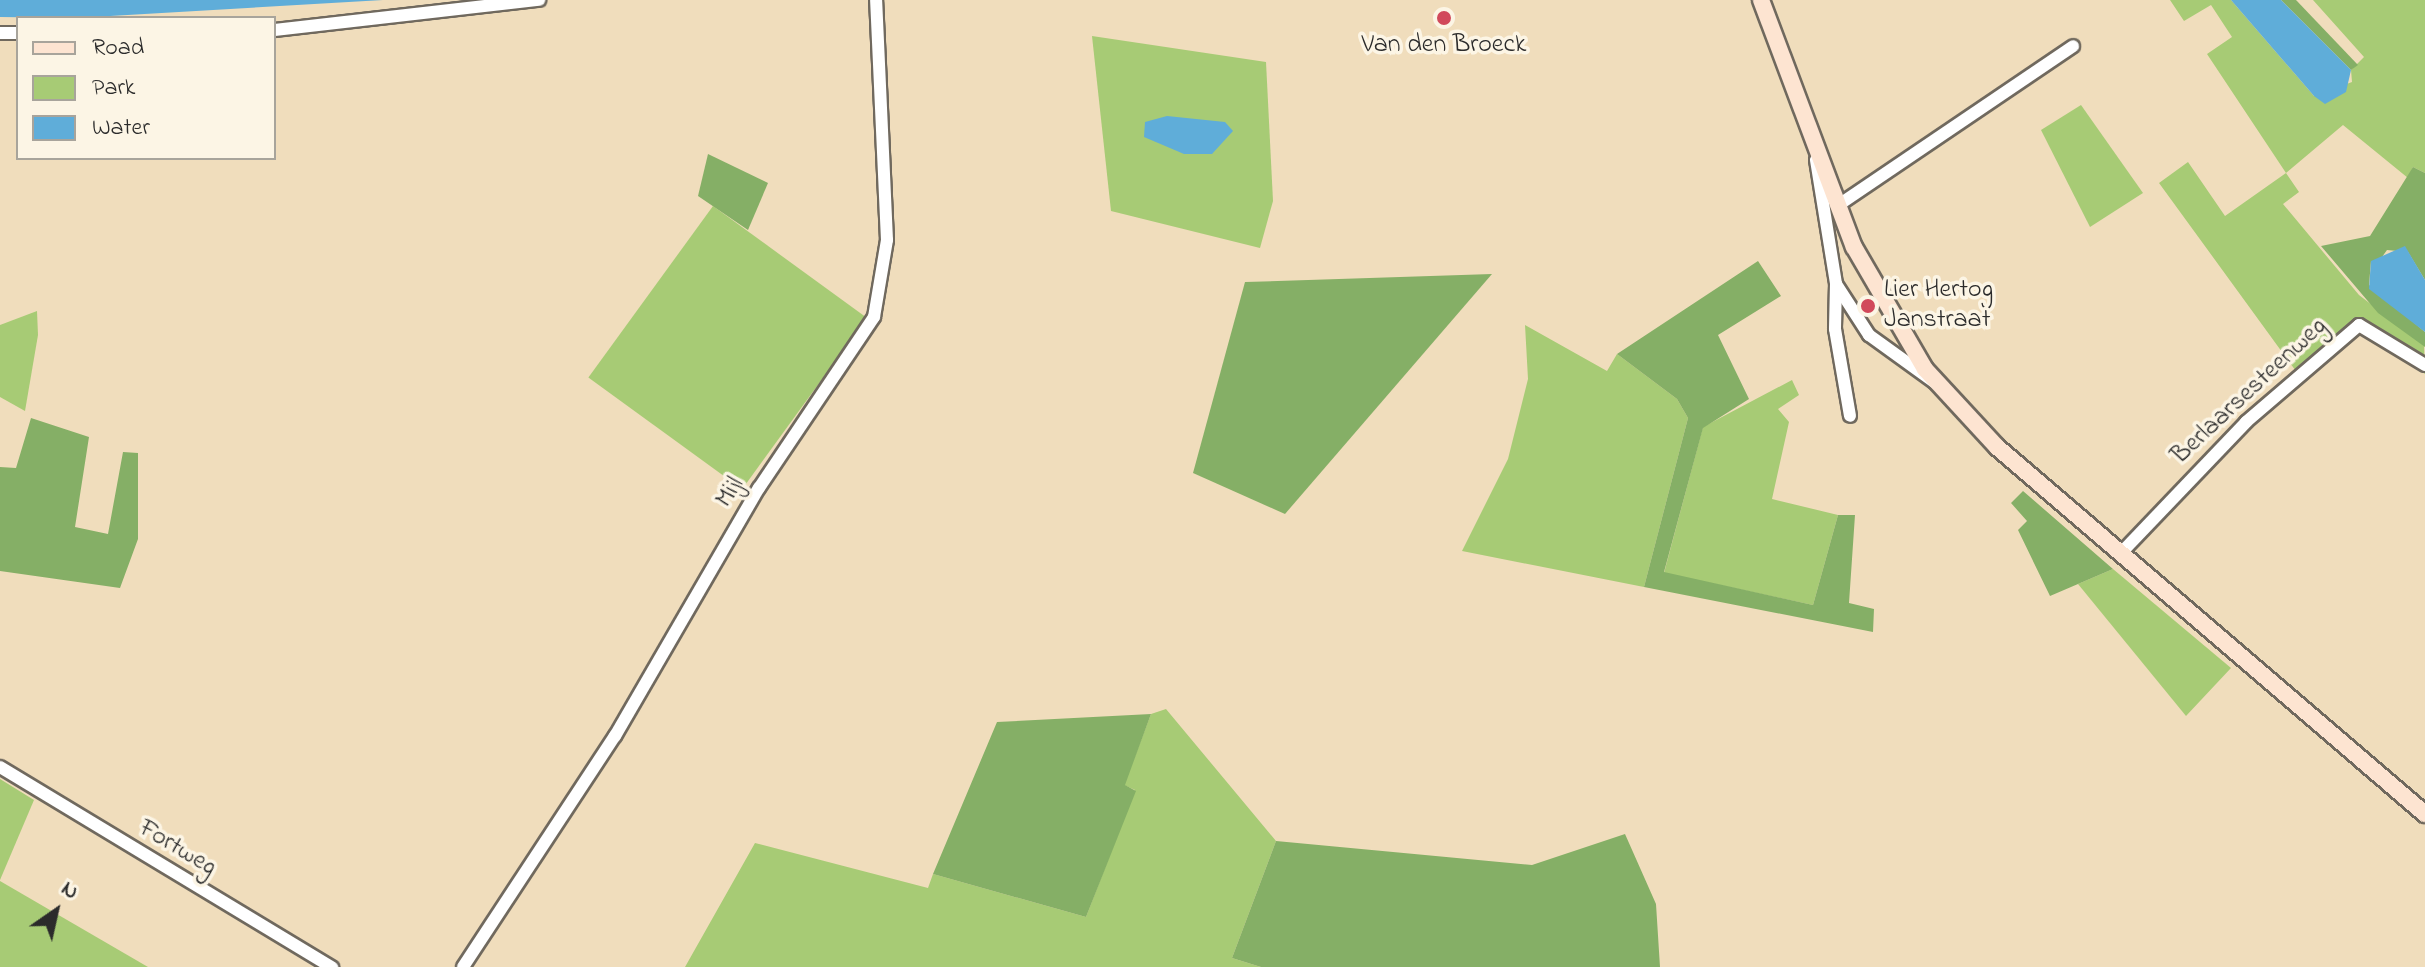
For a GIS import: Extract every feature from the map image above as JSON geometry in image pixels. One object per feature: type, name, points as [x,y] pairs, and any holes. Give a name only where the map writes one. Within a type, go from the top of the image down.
[{"type":"street","points":[[276,30],[539,0]]},
{"type":"street","name":"Mijl","points":[[463,967],[615,736],[759,488],[874,317],[888,202],[876,0]]},
{"type":"street","points":[[1761,0],[1814,148],[1874,290],[1937,384]]},
{"type":"street","points":[[1837,206],[2073,46]]},
{"type":"street","points":[[1814,148],[1836,284],[1835,329],[1850,416]]},
{"type":"street","points":[[1836,284],[1869,335],[1937,384],[2121,553],[2425,814]]},
{"type":"street","name":"Berlaarsesteenweg","points":[[2121,553],[2246,422],[2359,325],[2425,365]]},
{"type":"street","name":"Fortweg","points":[[0,767],[332,967]]},
{"type":"green space","points":[[2170,0],[2231,0],[2314,96],[2352,82],[2351,70],[2364,57],[2313,0],[2425,0],[2425,173],[2413,167],[2408,178],[2343,125],[2286,173],[2207,54],[2232,37],[2211,5],[2184,21]]},
{"type":"green space","points":[[2281,0],[2296,0],[2358,65],[2351,70]]},
{"type":"green space","points":[[1092,36],[1266,62],[1273,201],[1260,248],[1111,211]]},
{"type":"green space","points":[[2081,105],[2143,193],[2090,227],[2041,130]]},
{"type":"green space","points":[[708,154],[768,183],[748,230],[698,196]]},
{"type":"green space","points":[[2188,162],[2225,216],[2286,173],[2299,192],[2283,204],[2359,295],[2424,345],[2425,374],[2360,329],[2301,378],[2159,183]]},
{"type":"green space","points":[[2413,167],[2425,173],[2425,280],[2408,252],[2387,250],[2377,264],[2371,261],[2369,285],[2425,332],[2425,347],[2378,313],[2321,246],[2370,236]]},
{"type":"green space","points":[[713,206],[867,318],[742,489],[588,378]]},
{"type":"green space","points":[[1758,261],[1781,296],[1718,335],[1749,399],[1703,428],[1664,572],[1813,605],[1838,515],[1855,515],[1849,603],[1874,609],[1873,632],[1644,587],[1688,418],[1677,399],[1617,354]]},
{"type":"green space","points":[[1492,274],[1285,514],[1193,473],[1245,282]]},
{"type":"green space","points":[[37,311],[38,335],[25,411],[0,397],[0,325]]},
{"type":"green space","points":[[1525,325],[1607,371],[1617,354],[1677,399],[1688,418],[1644,587],[1462,551],[1508,459],[1528,379]]},
{"type":"green space","points":[[1792,380],[1799,395],[1778,409],[1789,422],[1772,499],[1838,515],[1813,605],[1664,573],[1703,427]]},
{"type":"green space","points":[[31,418],[89,437],[75,527],[108,534],[123,452],[138,453],[138,539],[120,588],[0,571],[0,467],[16,468]]},
{"type":"green space","points":[[2023,491],[2113,569],[2050,596],[2018,530],[2027,521],[2011,503]]},
{"type":"green space","points":[[2113,569],[2231,668],[2186,716],[2078,584]]},
{"type":"green space","points":[[1166,709],[1276,841],[1232,958],[1261,967],[685,967],[755,843],[928,888],[933,874],[1086,917],[1135,790],[1124,785],[1151,714]]},
{"type":"green space","points":[[1151,714],[1125,785],[1136,791],[1086,917],[933,874],[997,722]]},
{"type":"green space","points":[[0,779],[34,800],[0,880]]},
{"type":"green space","points":[[1625,834],[1656,904],[1660,967],[1261,967],[1232,958],[1276,841],[1532,865]]},
{"type":"green space","points":[[0,881],[148,967],[0,967]]},
{"type":"water","points":[[0,0],[383,0],[110,16],[0,17]]},
{"type":"water","points":[[2231,0],[2281,0],[2351,70],[2346,92],[2325,104],[2314,96]]},
{"type":"water","points":[[1167,116],[1225,122],[1233,131],[1212,154],[1184,154],[1144,137],[1145,122]]},
{"type":"water","points":[[2405,246],[2425,280],[2425,332],[2369,289],[2371,261]]},
{"type":"place","name":"Van den Broeck","points":[[1444,18]]},
{"type":"place","name":"Lier Hertog Janstraat","points":[[1868,306]]}]
